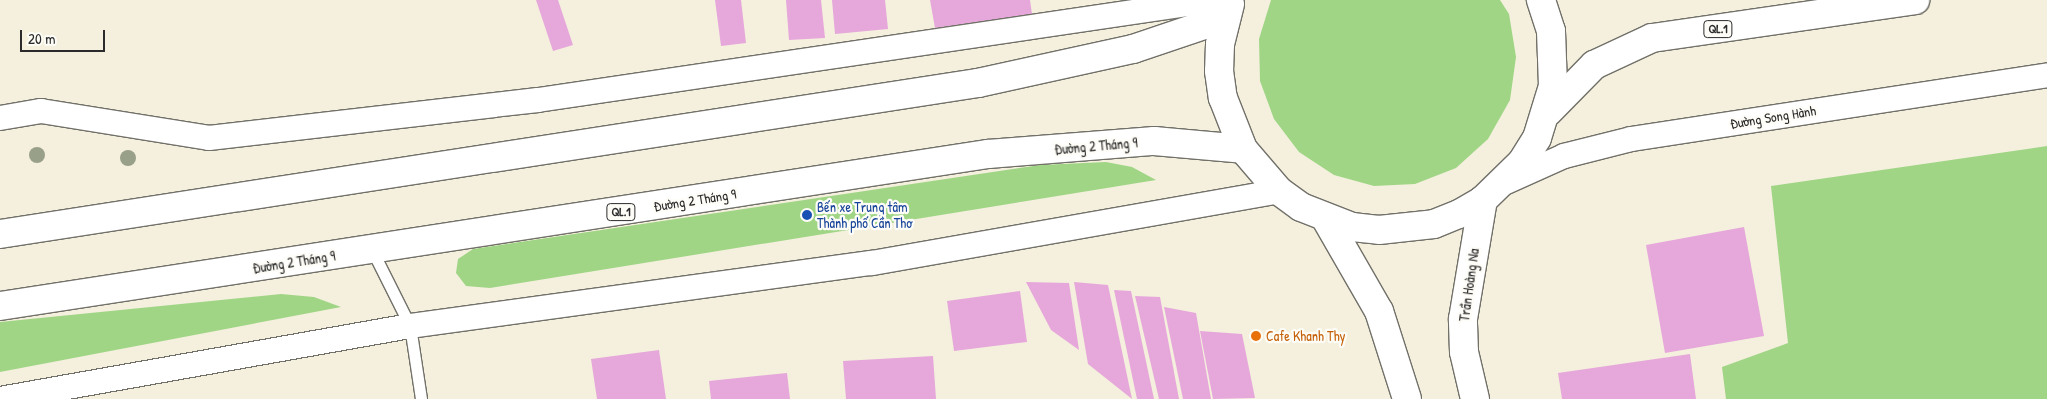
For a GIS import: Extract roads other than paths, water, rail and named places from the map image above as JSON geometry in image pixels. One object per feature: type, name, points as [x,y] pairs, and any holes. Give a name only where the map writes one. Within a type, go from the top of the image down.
[{"type":"main road","points":[[1223,6],[1220,44],[1223,98],[1243,149],[1279,190],[1326,219],[1379,230],[1406,229],[1434,224],[1483,200],[1504,183],[1537,138],[1547,113],[1554,58],[1541,0]]},
{"type":"main road","name":"QL.1","points":[[1547,113],[1594,65],[1652,38],[1915,0]]},
{"type":"main road","points":[[0,234],[978,83],[1133,50],[1223,6]]},
{"type":"main road","name":"Đường 2 Tháng 9","points":[[0,306],[988,154],[1154,141],[1243,149]]},
{"type":"main road","name":"Trần Hoàng Na","points":[[1475,399],[1464,352],[1462,319],[1483,200]]},
{"type":"main road","points":[[1326,219],[1379,311],[1407,399]]},
{"type":"street","points":[[0,118],[41,111],[209,138],[567,96],[1223,6]]},
{"type":"street","name":"Đường Song Hành","points":[[1504,183],[1564,156],[1623,141],[2047,75]]},
{"type":"street","points":[[0,399],[410,326],[872,263],[1279,190]]},
{"type":"lane","points":[[372,250],[410,326],[421,399]]},
{"type":"place","name":"Bến xe Trung tâm Thành phố Cần Thơ","points":[[807,215]]},
{"type":"place","name":"Cafe Khanh Thy","points":[[1256,336]]}]
